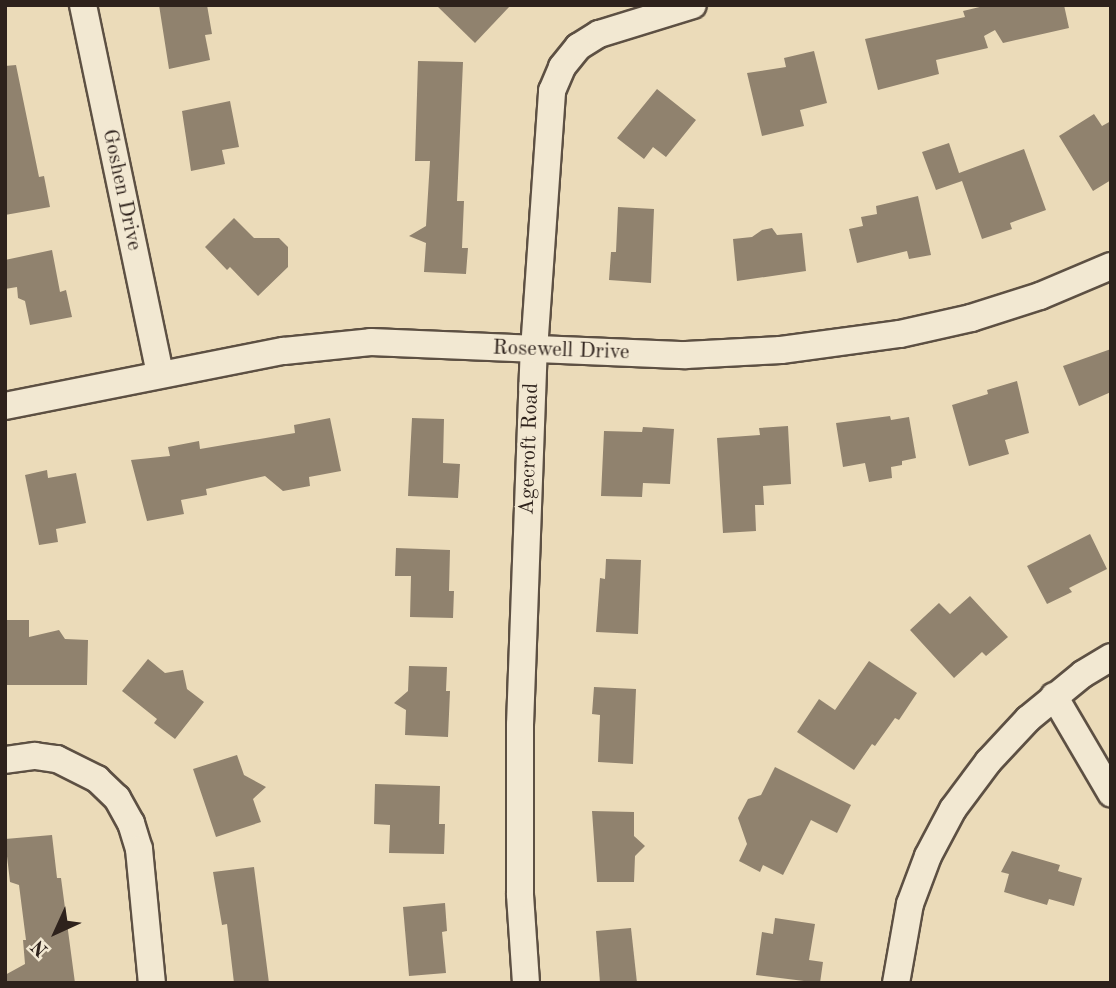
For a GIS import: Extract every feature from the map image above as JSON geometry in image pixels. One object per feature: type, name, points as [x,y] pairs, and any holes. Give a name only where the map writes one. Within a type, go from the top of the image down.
[{"type":"street","name":"Goshen Drive","points":[[83,5],[160,374]]},
{"type":"street","name":"Agecroft Road","points":[[526,983],[520,894],[520,725],[534,350],[552,91],[562,67],[578,47],[599,34],[693,5]]},
{"type":"street","name":"Rosewell Drive","points":[[5,406],[284,351],[371,342],[686,355],[781,350],[900,334],[971,318],[1040,296],[1111,266]]},
{"type":"street","points":[[896,983],[910,904],[928,856],[953,809],[988,762],[1054,696],[1111,657]]},
{"type":"street","points":[[1054,696],[1111,793]]},
{"type":"street","points":[[5,760],[35,757],[57,759],[97,779],[117,799],[131,822],[139,849],[152,983]]},
{"type":"building","points":[[159,5],[207,5],[212,34],[205,35],[210,60],[169,69]]},
{"type":"building","points":[[436,5],[511,5],[475,43]]},
{"type":"building","points":[[988,5],[1064,5],[1069,28],[1003,43],[995,30],[984,36],[988,48],[936,60],[939,74],[878,90],[865,39],[965,17],[963,11]]},
{"type":"building","points":[[814,51],[827,103],[800,110],[804,126],[762,136],[747,73],[786,67],[784,58]]},
{"type":"building","points":[[418,61],[463,62],[457,201],[464,201],[462,248],[468,248],[466,274],[424,272],[426,243],[409,236],[426,226],[430,161],[415,161]]},
{"type":"building","points":[[16,65],[39,177],[44,176],[50,207],[5,215],[5,66]]},
{"type":"building","points":[[657,89],[696,120],[666,157],[653,147],[644,159],[617,138]]},
{"type":"building","points":[[230,101],[239,147],[222,150],[225,164],[191,171],[182,111]]},
{"type":"building","points":[[1094,114],[1102,126],[1111,121],[1111,180],[1093,191],[1059,136]]},
{"type":"building","points":[[949,143],[959,173],[1024,149],[1046,210],[1010,223],[1012,229],[982,239],[962,181],[936,190],[922,152]]},
{"type":"building","points":[[918,196],[931,255],[909,259],[907,251],[857,263],[849,229],[863,226],[861,217],[877,214],[876,206]]},
{"type":"building","points":[[618,207],[654,209],[651,283],[609,280],[611,252],[616,252]]},
{"type":"building","points":[[234,218],[254,238],[279,238],[288,247],[288,267],[258,296],[230,267],[227,270],[205,247]]},
{"type":"building","points":[[772,228],[777,235],[802,233],[806,271],[737,281],[733,239],[752,237],[762,230]]},
{"type":"building","points":[[52,250],[60,292],[66,290],[72,317],[30,325],[25,301],[18,298],[17,287],[5,289],[5,260]]},
{"type":"building","points":[[1111,349],[1111,392],[1079,406],[1063,366]]},
{"type":"building","points":[[1017,381],[1029,433],[1005,440],[1009,454],[969,466],[952,405],[988,394],[987,390]]},
{"type":"building","points":[[890,416],[891,420],[909,417],[916,458],[891,467],[892,478],[869,482],[865,463],[843,467],[836,423]]},
{"type":"building","points":[[330,418],[341,471],[309,477],[310,486],[283,491],[265,476],[206,489],[207,495],[181,500],[184,514],[147,521],[131,460],[170,456],[168,447],[199,441],[200,449],[295,433],[294,425]]},
{"type":"building","points":[[412,418],[444,419],[443,463],[460,464],[458,498],[408,496]]},
{"type":"building","points":[[788,426],[791,484],[763,486],[764,505],[755,505],[756,531],[723,533],[717,438],[760,435],[759,428]]},
{"type":"building","points":[[643,427],[674,429],[670,484],[643,483],[642,497],[601,496],[604,431],[642,432]]},
{"type":"building","points":[[47,470],[48,478],[76,473],[86,523],[56,529],[58,542],[39,545],[25,475]]},
{"type":"building","points":[[1090,534],[1107,569],[1069,588],[1072,592],[1047,604],[1027,566]]},
{"type":"building","points":[[396,548],[450,550],[449,591],[454,591],[453,618],[410,617],[411,576],[395,576]]},
{"type":"building","points":[[606,559],[641,560],[638,634],[596,632],[600,578],[605,579]]},
{"type":"building","points":[[970,596],[1008,637],[986,656],[982,652],[954,678],[910,630],[939,603],[950,614]]},
{"type":"building","points":[[5,620],[29,620],[29,637],[59,630],[65,639],[88,640],[87,685],[5,685]]},
{"type":"building","points":[[148,659],[165,673],[183,670],[187,689],[204,702],[175,739],[154,723],[157,719],[122,691]]},
{"type":"building","points":[[869,661],[917,693],[899,720],[895,718],[854,770],[797,732],[819,699],[835,710]]},
{"type":"building","points":[[409,666],[447,667],[446,691],[450,691],[448,737],[405,735],[406,710],[394,703],[408,691]]},
{"type":"building","points":[[594,687],[636,689],[633,764],[598,762],[600,715],[592,714]]},
{"type":"building","points":[[237,755],[244,775],[266,787],[253,799],[261,822],[216,837],[193,769]]},
{"type":"building","points":[[775,767],[851,805],[837,833],[811,820],[783,875],[763,865],[760,872],[739,861],[747,844],[738,818],[748,799],[761,795]]},
{"type":"building","points":[[375,784],[440,786],[439,824],[445,824],[444,854],[389,853],[390,825],[374,824]]},
{"type":"building","points":[[592,811],[634,812],[634,836],[645,846],[635,856],[634,882],[597,882]]},
{"type":"building","points":[[52,835],[57,878],[61,878],[75,983],[5,983],[5,975],[25,964],[23,940],[26,940],[19,885],[10,882],[5,839]]},
{"type":"building","points":[[1012,851],[1060,865],[1058,871],[1082,878],[1074,906],[1049,899],[1047,905],[1004,892],[1009,874],[1001,872]]},
{"type":"building","points":[[254,867],[269,983],[234,983],[227,924],[222,925],[213,872]]},
{"type":"building","points":[[445,903],[447,931],[442,932],[446,973],[409,976],[403,907]]},
{"type":"building","points":[[775,918],[815,924],[809,960],[823,962],[820,983],[756,975],[762,932],[773,934]]},
{"type":"building","points":[[631,928],[637,983],[600,983],[596,931]]}]
